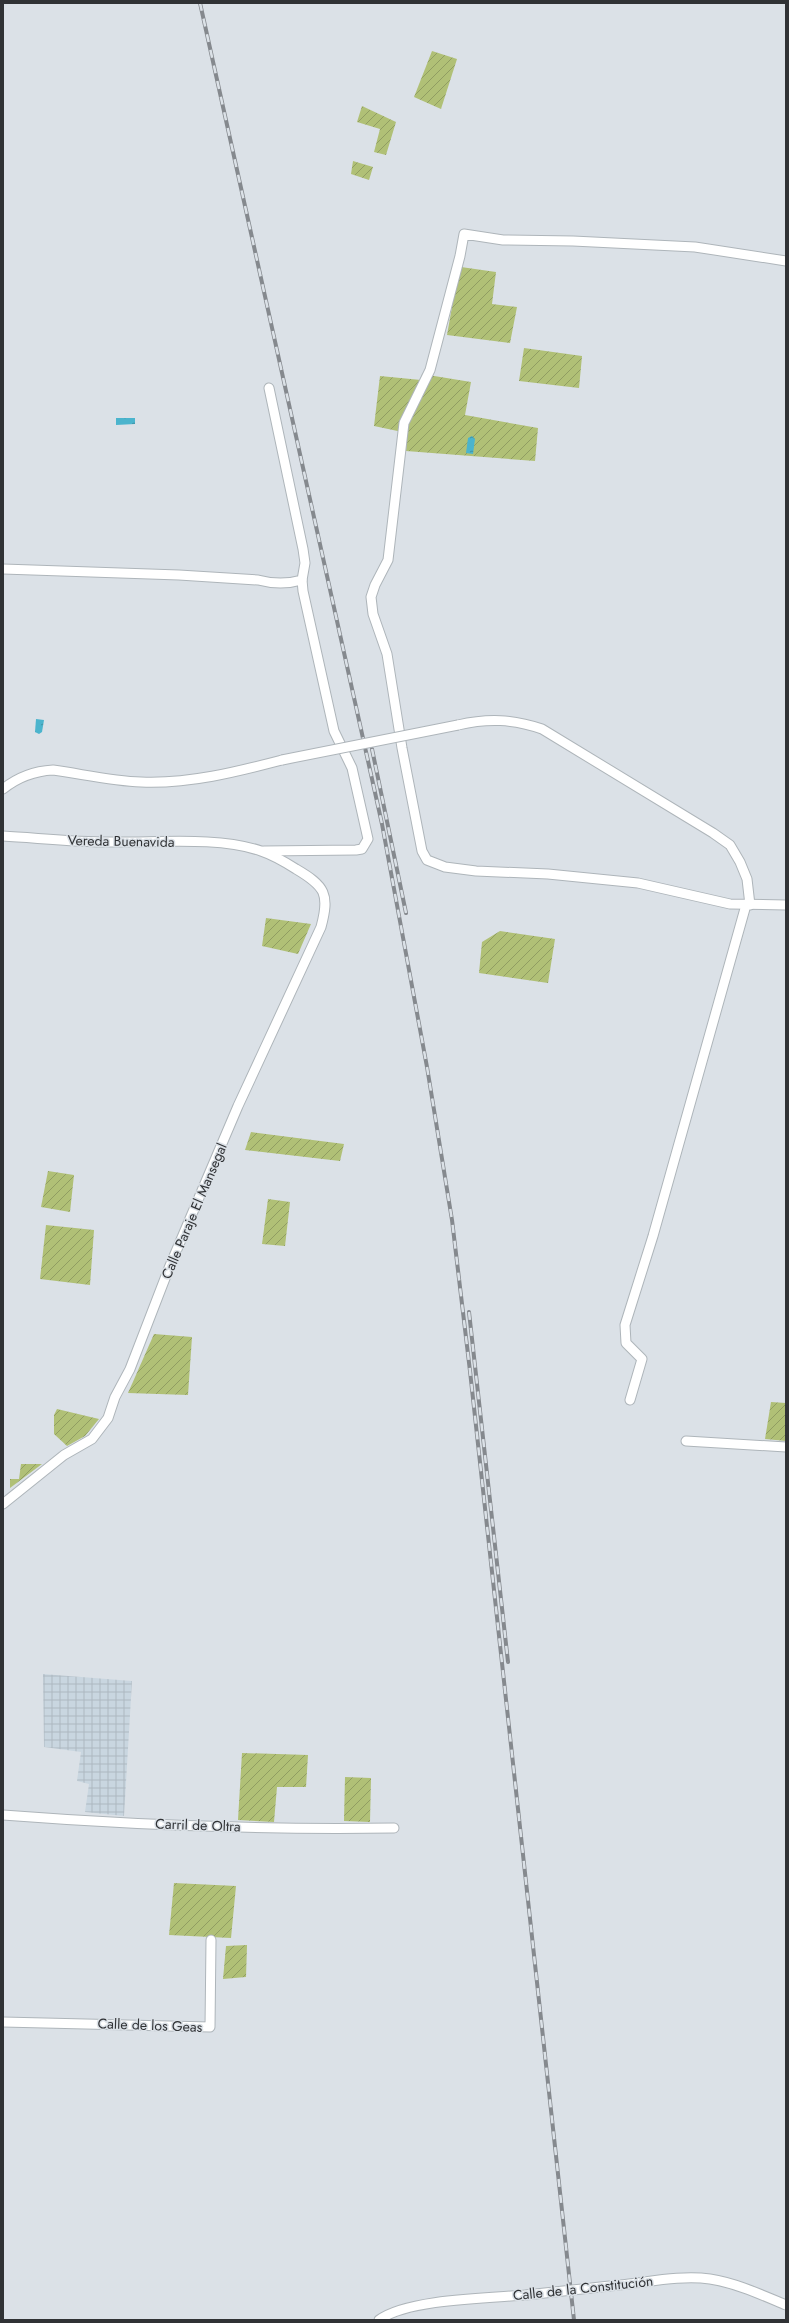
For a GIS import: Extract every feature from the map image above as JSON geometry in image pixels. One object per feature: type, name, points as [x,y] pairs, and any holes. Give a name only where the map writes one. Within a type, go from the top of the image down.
[{"type":"street","points":[[786,261],[695,247],[573,241],[504,240],[464,234],[460,256],[430,370],[404,423],[388,560],[375,585],[371,597],[373,614],[387,654],[422,851],[427,860],[445,867],[476,871],[548,874],[638,883],[716,902],[748,905],[786,905]]},
{"type":"street","points":[[261,851],[356,850],[362,849],[368,839],[352,768],[334,731],[303,592],[302,580],[305,563],[303,549],[269,388]]},
{"type":"street","points":[[3,569],[179,575],[291,583],[302,580]]},
{"type":"street","points":[[3,789],[14,780],[39,771],[53,770],[140,782],[173,782],[211,778],[282,760],[483,719],[524,723],[542,729],[701,825],[730,845],[740,862],[747,879],[748,905],[655,1229],[625,1325],[626,1343],[642,1359],[630,1400]]},
{"type":"street","name":"Vereda Buenavida","points":[[3,836],[108,842],[180,842],[240,845],[261,851]]},
{"type":"street","name":"Calle Paraje El Mansegal","points":[[3,1504],[64,1455],[92,1439],[108,1418],[115,1397],[130,1369],[169,1268],[238,1106],[321,927],[326,909],[326,901],[323,890],[315,880],[280,859],[261,851]]},
{"type":"street","points":[[686,1441],[786,1447]]},
{"type":"street","name":"Carril de Oltra","points":[[3,1815],[168,1824],[322,1829],[394,1828]]},
{"type":"street","name":"Calle de los Geas","points":[[3,2022],[210,2027],[211,1940]]},
{"type":"street","name":"Calle de la Constitución","points":[[379,2320],[386,2314],[421,2306],[472,2299],[526,2295],[682,2278],[711,2280],[755,2292],[786,2305]]},
{"type":"shaded area","points":[[43,1674],[132,1681],[124,1816],[85,1812],[89,1784],[77,1781],[81,1752],[44,1747]]},
{"type":"green space","points":[[432,51],[457,59],[441,109],[414,97]]},
{"type":"green space","points":[[362,106],[396,122],[386,155],[374,152],[380,129],[357,122]]},
{"type":"green space","points":[[353,161],[373,167],[369,180],[351,174]]},
{"type":"green space","points":[[461,267],[496,272],[492,304],[517,307],[510,343],[447,335],[458,273]]},
{"type":"green space","points":[[524,348],[582,356],[579,388],[519,381]]},
{"type":"green space","points":[[422,374],[471,382],[465,415],[538,428],[535,461],[406,451],[407,433],[374,426],[380,376],[421,380]]},
{"type":"green space","points":[[266,918],[311,924],[298,954],[262,946]]},
{"type":"green space","points":[[500,931],[555,939],[548,983],[479,973],[482,942]]},
{"type":"green space","points":[[251,1132],[344,1144],[340,1161],[245,1150]]},
{"type":"green space","points":[[48,1171],[74,1175],[70,1212],[41,1207]]},
{"type":"green space","points":[[268,1199],[290,1202],[285,1246],[262,1244]]},
{"type":"green space","points":[[46,1225],[94,1230],[90,1285],[40,1279]]},
{"type":"green space","points":[[154,1334],[192,1337],[188,1395],[128,1393]]},
{"type":"green space","points":[[771,1402],[786,1403],[786,1441],[765,1439]]},
{"type":"green space","points":[[57,1409],[99,1419],[85,1436],[67,1446],[54,1434],[54,1415]]},
{"type":"green space","points":[[21,1464],[42,1464],[10,1488],[10,1479],[19,1479]]},
{"type":"green space","points":[[242,1753],[308,1755],[306,1787],[277,1787],[274,1822],[238,1820]]},
{"type":"green space","points":[[345,1777],[371,1778],[370,1822],[344,1821]]},
{"type":"green space","points":[[174,1883],[236,1886],[231,1938],[169,1935]]},
{"type":"green space","points":[[247,1945],[246,1977],[223,1979],[226,1946]]},
{"type":"water","points":[[116,418],[135,418],[135,424],[116,425]]},
{"type":"water","points":[[472,436],[475,439],[473,454],[466,453],[468,438]]},
{"type":"water","points":[[36,719],[44,720],[42,732],[39,734],[35,732]]},
{"type":"railway","points":[[200,3],[382,824],[427,1067],[452,1220],[470,1371],[574,2320]]},
{"type":"railway","points":[[372,749],[406,913]]},
{"type":"railway","points":[[469,1312],[508,1662]]}]
